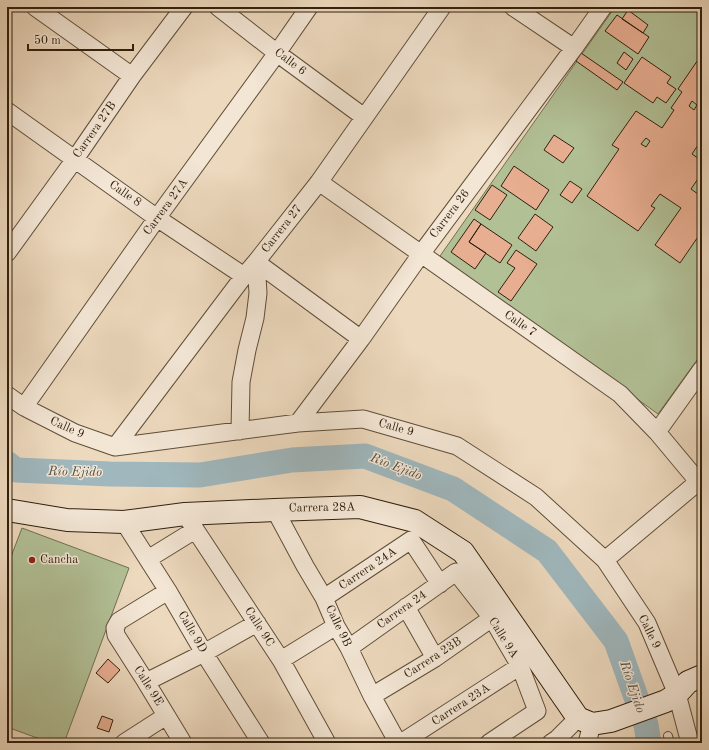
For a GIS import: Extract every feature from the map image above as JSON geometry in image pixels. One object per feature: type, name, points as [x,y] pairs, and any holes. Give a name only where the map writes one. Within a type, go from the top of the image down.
[{"type":"street","points":[[35,7],[132,76]]},
{"type":"street","name":"Carrera 27B","points":[[7,253],[12,234],[75,159],[132,76],[184,7]]},
{"type":"street","name":"Calle 6","points":[[218,7],[277,53],[364,117]]},
{"type":"street","name":"Carrera 27A","points":[[24,407],[157,218],[309,7]]},
{"type":"street","name":"Carrera 27","points":[[115,447],[244,276],[319,182],[442,7]]},
{"type":"street","points":[[513,7],[574,48]]},
{"type":"street","name":"Carrera 26","points":[[298,423],[603,7]]},
{"type":"street","name":"Calle 8","points":[[7,111],[157,218],[244,276]]},
{"type":"street","name":"Calle 7","points":[[319,182],[620,394],[657,432],[700,484]]},
{"type":"street","points":[[256,262],[361,339]]},
{"type":"street","points":[[240,431],[241,382],[255,318],[258,293],[256,262]]},
{"type":"street","points":[[657,432],[702,369]]},
{"type":"street","name":"Calle 9","points":[[7,395],[24,407],[75,433],[115,447],[298,423],[363,419],[457,446],[536,497],[604,560],[647,623],[678,694],[690,743]]},
{"type":"street","points":[[604,560],[700,484]]},
{"type":"street","name":"Carrera 28A","points":[[7,510],[67,520],[190,522],[275,510],[360,507],[415,521],[463,552],[592,726]]},
{"type":"street","name":"Calle 9B","points":[[275,510],[324,598],[336,626],[349,648],[372,696],[400,743]]},
{"type":"street","name":"Calle 9D","points":[[124,522],[261,743]]},
{"type":"street","points":[[148,559],[190,522]]},
{"type":"street","name":"Calle 9C","points":[[190,522],[281,660],[327,743]]},
{"type":"street","name":"Carrera 24A","points":[[324,598],[410,540],[440,584]]},
{"type":"street","name":"Carrera 24","points":[[349,648],[456,572]]},
{"type":"street","name":"Calle 9A","points":[[456,572],[492,618],[520,666],[537,711],[493,742]]},
{"type":"street","name":"Calle 9E","points":[[168,591],[119,621],[114,628],[116,636],[183,743]]},
{"type":"street","points":[[406,607],[435,658]]},
{"type":"street","name":"Carrera 23B","points":[[372,696],[435,658],[492,618]]},
{"type":"street","points":[[146,682],[204,653],[257,623]]},
{"type":"street","points":[[281,660],[336,626]]},
{"type":"street","name":"Carrera 23A","points":[[400,743],[520,666]]},
{"type":"street","points":[[551,743],[557,739],[592,726],[666,701],[678,694],[688,682],[702,676]]},
{"type":"street","points":[[678,694],[693,694],[702,690]]},
{"type":"street","points":[[124,743],[166,716]]},
{"type":"green space","points":[[615,7],[702,7],[702,150],[700,154],[702,155],[702,353],[658,414],[440,256]]},
{"type":"green space","points":[[22,528],[129,568],[64,743],[51,743],[7,727],[7,567]]},
{"type":"building","points":[[628,10],[648,25],[643,33],[622,19]]},
{"type":"building","points":[[617,15],[649,37],[638,54],[605,31]]},
{"type":"building","points":[[624,52],[633,59],[626,70],[617,63]]},
{"type":"building","points":[[581,53],[623,82],[617,90],[576,61]]},
{"type":"building","points":[[702,54],[702,139],[692,154],[702,161],[702,173],[691,189],[702,197],[702,231],[680,263],[655,245],[681,208],[660,194],[651,206],[655,208],[638,231],[587,196],[619,149],[612,145],[636,111],[662,128],[674,110],[671,108],[682,92],[678,89]],"holes":[[[692,101],[697,105],[694,110],[689,106]],[[646,138],[650,141],[646,147],[641,144]]]},
{"type":"building","points":[[642,57],[671,77],[667,83],[676,89],[666,103],[657,97],[653,103],[624,83]]},
{"type":"building","points":[[554,135],[574,148],[563,163],[544,150]]},
{"type":"building","points":[[514,166],[549,190],[536,210],[501,186]]},
{"type":"building","points":[[570,181],[582,189],[572,203],[560,195]]},
{"type":"building","points":[[492,185],[507,195],[490,220],[475,210]]},
{"type":"building","points":[[535,214],[553,227],[536,251],[518,238]]},
{"type":"building","points":[[474,219],[481,224],[469,242],[486,253],[475,269],[451,252]]},
{"type":"building","points":[[481,224],[512,245],[500,263],[469,242]]},
{"type":"building","points":[[516,250],[537,264],[511,301],[498,292],[515,268],[507,263]]},
{"type":"building","points":[[108,659],[120,670],[108,683],[96,673]]},
{"type":"building","points":[[102,716],[113,720],[109,732],[97,728]]},
{"type":"waterway","name":"Río Ejido","points":[[7,463],[16,470],[110,474],[200,475],[292,460],[365,456],[453,489],[547,551],[616,641],[646,725],[649,743]]},
{"type":"place","name":"Cancha","points":[[32,560]]}]
